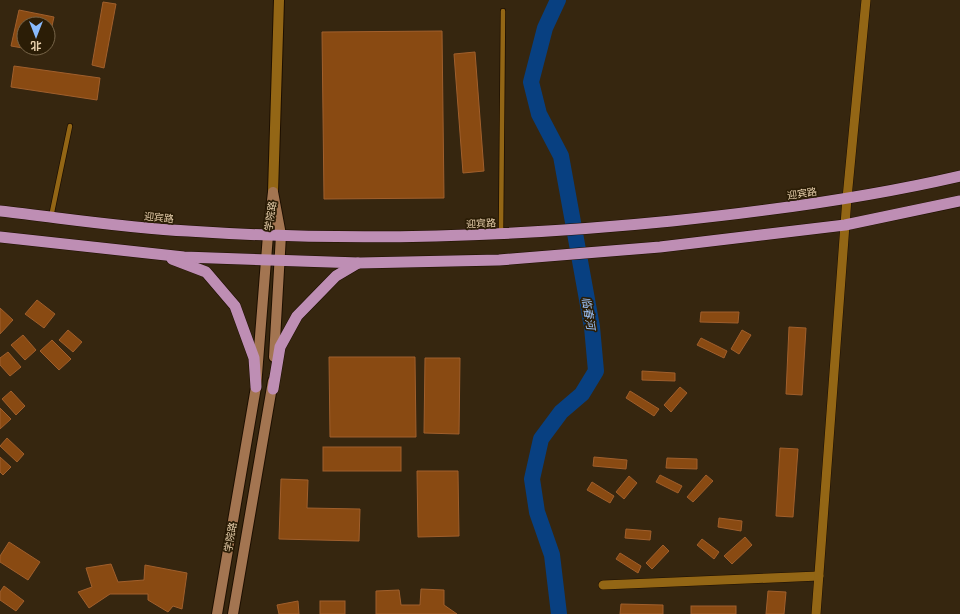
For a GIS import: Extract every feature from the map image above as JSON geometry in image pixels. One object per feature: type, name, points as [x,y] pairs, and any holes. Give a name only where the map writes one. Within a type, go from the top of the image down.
[{"type":"highway","name":"迎宾路","points":[[0,211],[186,231],[268,235],[442,237],[532,233],[613,227],[764,211],[847,198],[960,176]]},
{"type":"highway","points":[[0,237],[161,254],[266,260],[359,263],[532,257],[614,251],[845,225],[960,201]]},
{"type":"highway","points":[[161,254],[206,272],[235,306],[254,358],[256,387]]},
{"type":"highway","points":[[272,389],[280,347],[297,316],[336,276],[359,263]]},
{"type":"main road","name":"学院路","points":[[217,614],[256,387],[268,235],[273,192]]},
{"type":"main road","name":"学院路","points":[[232,614],[272,389],[282,235],[273,192]]},
{"type":"street","points":[[273,192],[279,0]]},
{"type":"street","points":[[816,614],[847,198],[866,0]]},
{"type":"street","points":[[603,585],[819,576]]},
{"type":"lane","points":[[501,234],[503,11]]},
{"type":"lane","points":[[51,217],[70,126]]},
{"type":"building","points":[[103,2],[116,4],[104,68],[92,65]]},
{"type":"building","points":[[19,10],[49,16],[18,16]]},
{"type":"building","points":[[16,24],[16,47],[11,46]]},
{"type":"building","points":[[442,31],[444,198],[324,199],[322,32]]},
{"type":"building","points":[[475,52],[484,171],[463,173],[454,54]]},
{"type":"building","points":[[14,66],[100,78],[97,100],[11,87]]},
{"type":"building","points":[[37,300],[55,314],[44,328],[25,314]]},
{"type":"building","points":[[0,308],[13,320],[0,334]]},
{"type":"building","points":[[701,312],[739,312],[738,323],[700,322]]},
{"type":"building","points":[[789,327],[806,328],[802,395],[786,394]]},
{"type":"building","points":[[68,330],[82,342],[73,352],[59,340]]},
{"type":"building","points":[[742,330],[751,335],[739,354],[731,349]]},
{"type":"building","points":[[23,335],[36,350],[25,360],[11,345]]},
{"type":"building","points":[[701,338],[727,351],[724,358],[697,345]]},
{"type":"building","points":[[52,340],[71,359],[59,370],[40,351]]},
{"type":"building","points":[[8,352],[21,367],[10,376],[0,365],[0,358]]},
{"type":"building","points":[[329,357],[415,357],[416,437],[330,437]]},
{"type":"building","points":[[425,358],[460,358],[459,434],[424,433]]},
{"type":"building","points":[[642,371],[675,373],[675,381],[642,380]]},
{"type":"building","points":[[680,387],[687,393],[671,412],[664,405]]},
{"type":"building","points":[[11,391],[25,406],[16,415],[2,399]]},
{"type":"building","points":[[630,391],[659,409],[654,416],[626,398]]},
{"type":"building","points":[[0,408],[11,419],[0,429]]},
{"type":"building","points":[[7,438],[24,454],[17,462],[0,446]]},
{"type":"building","points":[[323,447],[401,447],[401,471],[323,471]]},
{"type":"building","points":[[780,448],[798,449],[793,517],[776,516]]},
{"type":"building","points":[[0,457],[11,467],[3,475],[0,472]]},
{"type":"building","points":[[594,457],[627,460],[626,469],[593,466]]},
{"type":"building","points":[[667,458],[697,459],[697,469],[666,468]]},
{"type":"building","points":[[417,471],[458,471],[459,536],[418,537]]},
{"type":"building","points":[[660,475],[682,486],[678,493],[656,482]]},
{"type":"building","points":[[706,475],[713,481],[693,502],[687,497]]},
{"type":"building","points":[[629,476],[637,483],[624,499],[616,492]]},
{"type":"building","points":[[281,479],[308,480],[307,508],[360,509],[359,541],[279,539]]},
{"type":"building","points":[[592,482],[614,496],[610,503],[587,490]]},
{"type":"building","points":[[719,518],[742,521],[741,531],[718,527]]},
{"type":"building","points":[[626,529],[651,531],[650,540],[625,538]]},
{"type":"building","points":[[745,537],[752,545],[732,564],[724,556]]},
{"type":"building","points":[[702,539],[719,552],[714,559],[697,545]]},
{"type":"building","points":[[9,542],[40,562],[28,580],[0,562],[0,556]]},
{"type":"building","points":[[663,545],[669,551],[652,569],[646,563]]},
{"type":"building","points":[[620,553],[641,566],[638,573],[616,559]]},
{"type":"building","points":[[111,564],[118,582],[144,580],[145,565],[187,573],[182,609],[173,606],[168,612],[148,600],[148,594],[110,594],[89,608],[78,592],[92,587],[86,568]]},
{"type":"building","points":[[4,586],[24,601],[16,611],[0,600],[0,592]]},
{"type":"building","points":[[421,589],[444,590],[444,605],[457,614],[376,614],[376,591],[399,590],[401,605],[420,605]]},
{"type":"building","points":[[768,591],[786,592],[784,614],[766,614]]},
{"type":"building","points":[[298,601],[299,614],[279,614],[277,605]]},
{"type":"building","points":[[320,601],[345,601],[345,614],[320,614]]},
{"type":"building","points":[[621,604],[663,605],[663,614],[620,614]]},
{"type":"building","points":[[691,606],[736,606],[736,614],[691,614]]},
{"type":"waterway","name":"临春河","points":[[558,0],[545,28],[531,82],[539,114],[561,156],[592,327],[596,371],[582,394],[561,412],[541,439],[532,479],[537,512],[552,555],[559,614]]}]
